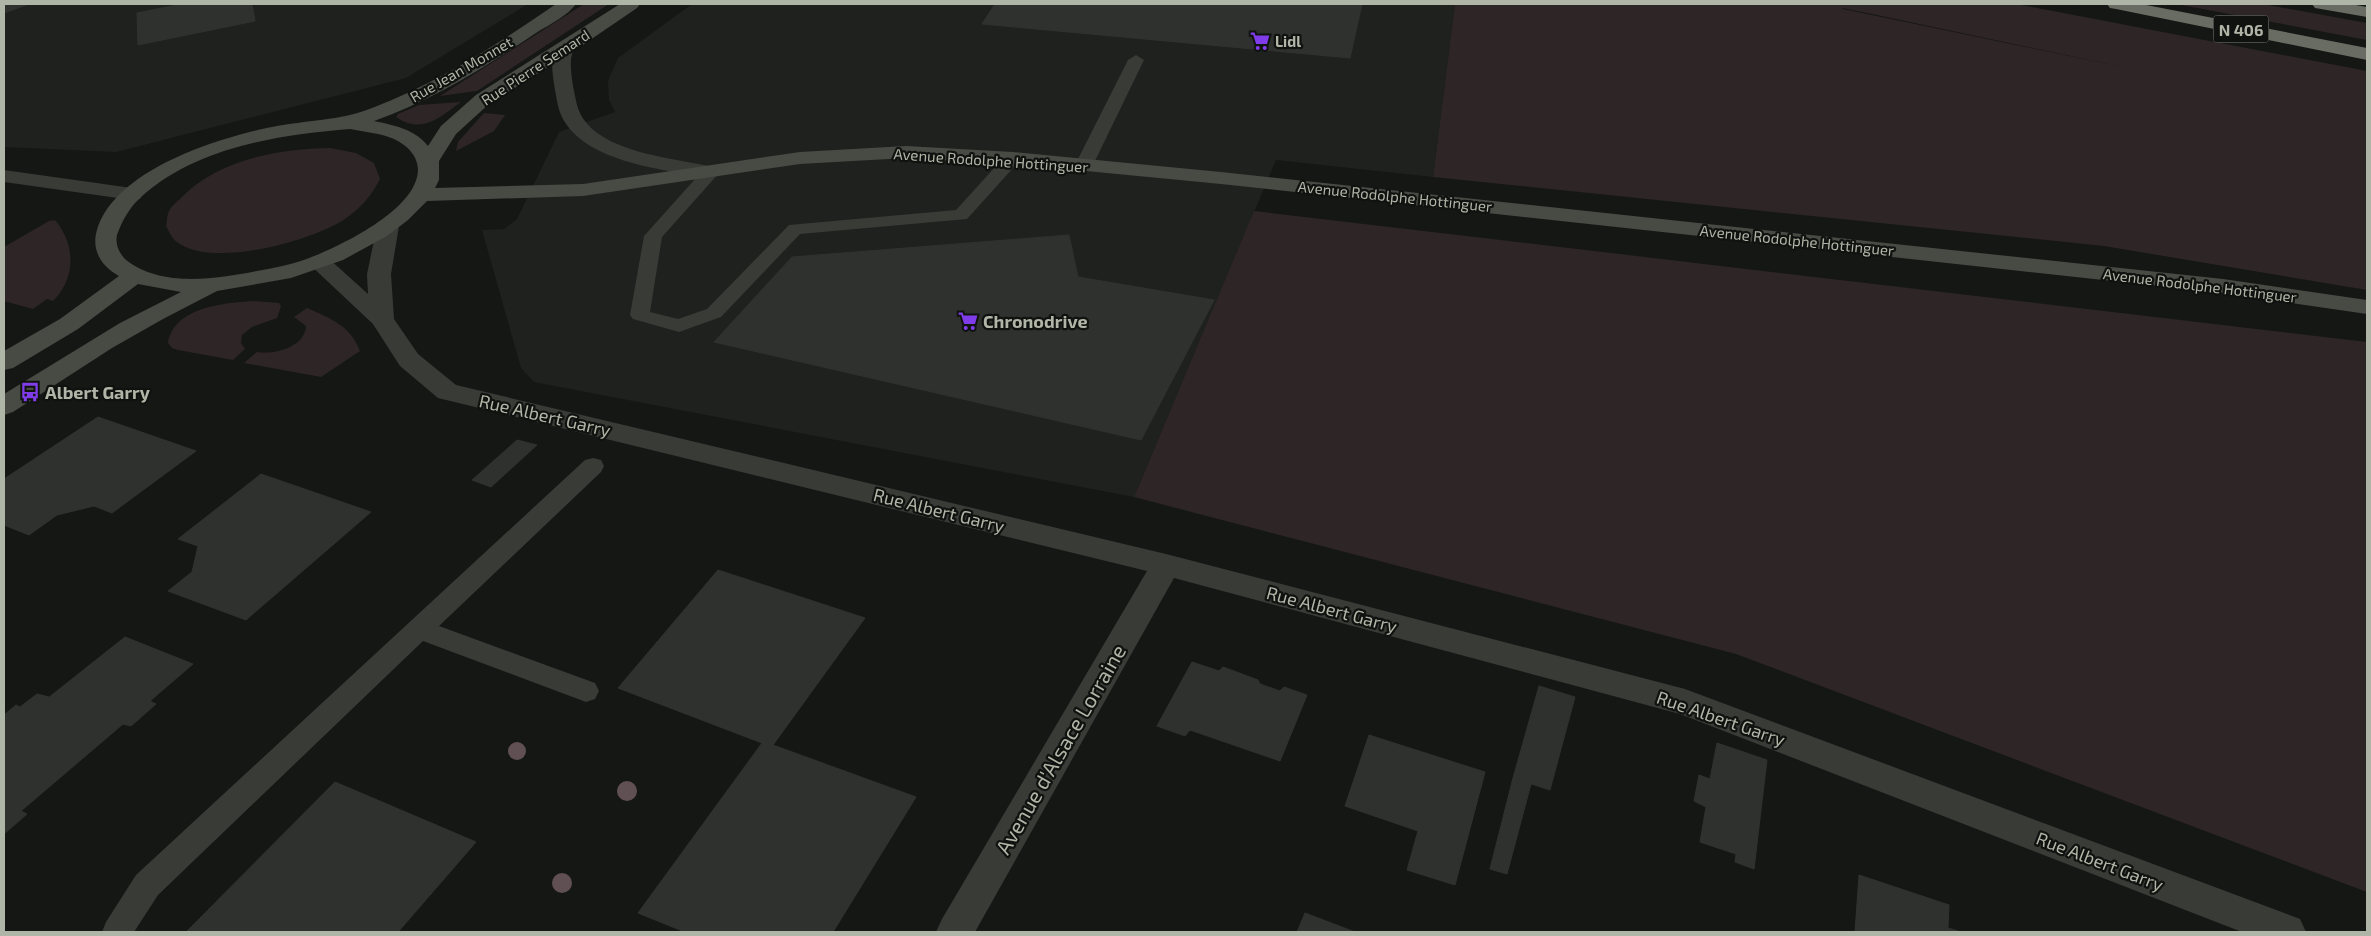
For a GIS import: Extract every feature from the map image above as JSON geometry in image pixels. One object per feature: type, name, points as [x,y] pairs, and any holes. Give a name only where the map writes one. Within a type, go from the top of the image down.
[{"type":"highway","name":"N 406","points":[[2116,4],[2367,54]]},
{"type":"highway","points":[[2321,4],[2367,12]]},
{"type":"street","name":"Rue Jean Monnet","points":[[350,123],[417,97],[528,31],[567,4]]},
{"type":"street","name":"Rue Pierre Semard","points":[[428,161],[448,130],[483,98],[564,49],[630,4]]},
{"type":"street","points":[[564,49],[560,65],[566,98],[575,123],[595,140],[624,154],[711,172]]},
{"type":"street","points":[[350,123],[394,132],[416,144],[428,161],[430,170],[428,179],[420,195],[388,226],[357,245],[319,262],[268,277],[217,285],[171,284],[134,276],[111,261],[103,241],[111,218],[132,194],[168,169],[215,148],[266,133],[350,123]]},
{"type":"street","name":"Avenue Rodolphe Hottinguer","points":[[420,195],[583,190],[800,158],[906,152],[1013,158],[1231,179],[2213,284],[2367,307]]},
{"type":"street","points":[[4,176],[132,194]]},
{"type":"street","name":"Rue Albert Garry","points":[[382,319],[379,274],[388,226]]},
{"type":"street","name":"Rue Albert Garry","points":[[319,262],[382,319],[409,360],[447,392],[641,437],[1166,565],[1685,702],[2282,931]]},
{"type":"street","points":[[4,362],[69,324],[134,276]]},
{"type":"street","points":[[4,406],[129,328],[181,299],[217,285]]},
{"type":"street","name":"Avenue d'Alsace Lorraine","points":[[955,932],[1166,565]]},
{"type":"lane","points":[[1084,165],[1136,60]]},
{"type":"lane","points":[[711,172],[652,236],[640,315],[679,326],[714,313],[795,229],[961,215],[1013,158]]},
{"type":"lane","points":[[117,932],[147,885],[594,466]]},
{"type":"lane","points":[[419,629],[586,691]]},
{"type":"shaded area","points":[[4,4],[528,4],[406,78],[116,152],[4,147]]},
{"type":"shaded area","points":[[584,4],[609,4],[477,91],[440,96]]},
{"type":"shaded area","points":[[692,4],[1455,4],[1433,177],[1276,160],[1134,497],[534,382],[521,368],[482,230],[504,229],[517,219],[559,132],[615,112],[609,100],[608,81],[618,58]]},
{"type":"shaded area","points":[[1455,4],[2016,4],[2367,71],[2367,290],[2104,246],[1433,177]],"holes":[[[1842,8],[2132,69],[1843,9]]]},
{"type":"shaded area","points":[[2176,4],[2262,4],[2367,23],[2367,40]]},
{"type":"shaded area","points":[[461,102],[438,118],[422,124],[405,122],[396,117],[398,114],[419,105]]},
{"type":"shaded area","points":[[484,113],[505,115],[494,131],[456,151],[458,142]]},
{"type":"shaded area","points":[[330,148],[356,153],[374,163],[380,179],[361,206],[351,215],[330,227],[310,236],[261,249],[213,253],[193,250],[177,242],[166,226],[168,213],[173,205],[197,184],[214,173],[232,165],[271,154]]},
{"type":"shaded area","points":[[1254,211],[2367,342],[2367,892],[1736,654],[1134,497]]},
{"type":"shaded area","points":[[55,220],[67,240],[70,251],[69,272],[61,292],[53,301],[47,299],[33,309],[4,301],[4,247],[49,221]]},
{"type":"shaded area","points":[[253,301],[279,303],[281,306],[277,318],[252,327],[242,335],[241,343],[245,349],[233,360],[178,350],[172,348],[168,343],[172,331],[190,314],[228,303]]},
{"type":"shaded area","points":[[307,308],[339,324],[351,335],[360,351],[321,377],[244,363],[257,352],[280,351],[295,344],[304,333],[306,326],[294,317]]},
{"type":"building","points":[[4,4],[29,4],[4,13]]},
{"type":"building","points":[[182,4],[252,4],[255,21],[138,45],[137,13]]},
{"type":"building","name":"Lidl","points":[[995,4],[1362,4],[1350,58],[982,24]]},
{"type":"building","name":"Chronodrive","points":[[1069,235],[1078,277],[1214,300],[1141,440],[714,342],[792,257]]},
{"type":"building","points":[[98,417],[196,451],[112,513],[94,506],[57,515],[29,535],[4,525],[4,479]]},
{"type":"building","points":[[517,440],[537,445],[491,487],[472,480]]},
{"type":"building","points":[[261,474],[371,512],[246,620],[168,591],[192,572],[198,546],[178,539]]},
{"type":"building","points":[[718,570],[865,618],[773,745],[916,797],[833,932],[685,932],[638,913],[762,743],[618,688]]},
{"type":"building","points":[[125,637],[193,664],[150,701],[156,704],[131,726],[123,724],[21,811],[27,814],[4,834],[4,733]]},
{"type":"building","points":[[1192,662],[1219,671],[1190,730],[1185,736],[1157,726]]},
{"type":"building","points":[[1223,667],[1258,680],[1260,684],[1280,691],[1284,687],[1307,695],[1280,761],[1190,730],[1219,671]]},
{"type":"building","points":[[1539,686],[1575,697],[1550,790],[1513,778]]},
{"type":"building","points":[[37,694],[49,697],[4,733],[4,715],[16,705],[20,707]]},
{"type":"building","points":[[1369,735],[1485,772],[1455,885],[1407,870],[1418,831],[1345,806]]},
{"type":"building","points":[[1717,743],[1767,760],[1754,869],[1735,862],[1736,854],[1700,842],[1706,807],[1694,801],[1699,775],[1710,779]]},
{"type":"building","points":[[1513,778],[1531,784],[1507,874],[1490,869]]},
{"type":"building","points":[[335,782],[476,842],[398,932],[186,932]]},
{"type":"building","points":[[1859,875],[1949,905],[1948,928],[1961,932],[1855,932]]},
{"type":"building","points":[[1305,913],[1355,932],[1297,932]]},
{"type":"place","name":"Lidl","points":[[1260,41]]},
{"type":"place","name":"Chronodrive","points":[[968,321]]},
{"type":"place","name":"Albert Garry","points":[[30,392]]}]
